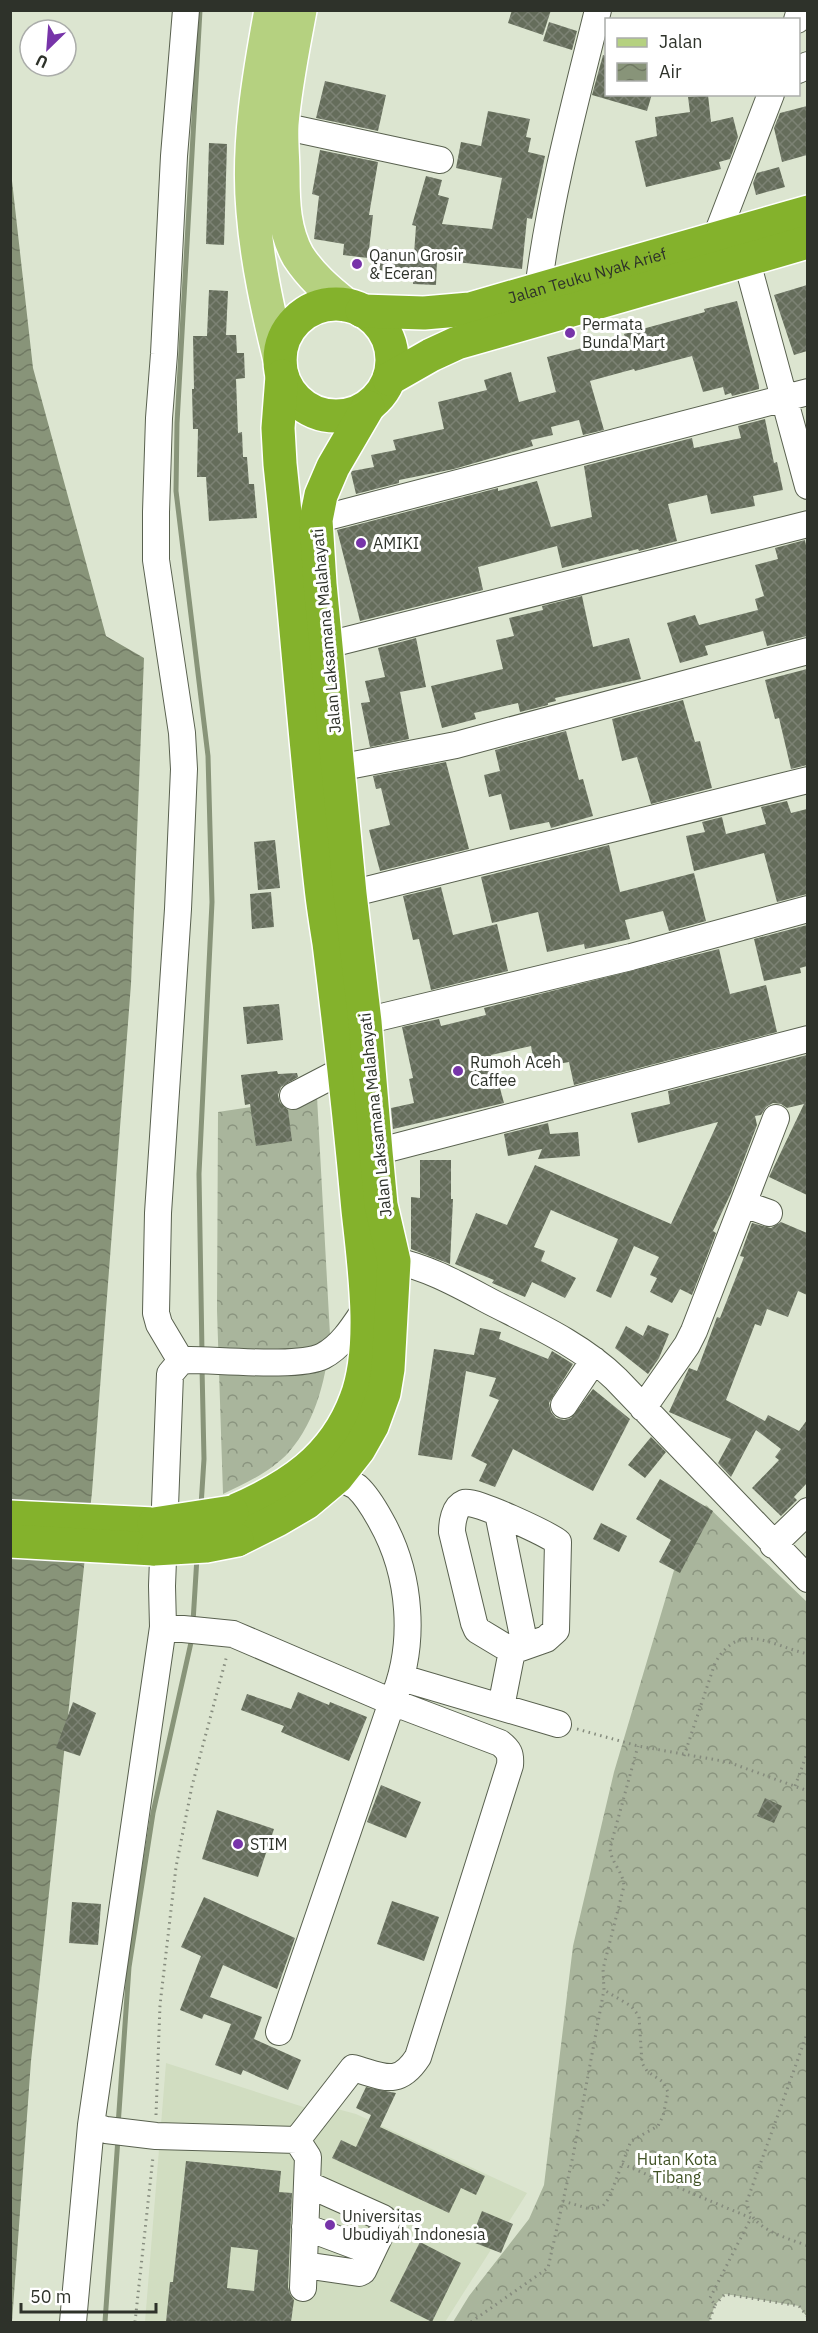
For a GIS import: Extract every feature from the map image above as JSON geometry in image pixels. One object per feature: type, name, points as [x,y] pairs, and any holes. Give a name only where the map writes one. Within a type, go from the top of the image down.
[{"type":"highway","name":"Jalan Teuku Nyak Arief","points":[[354,308],[445,312],[470,309],[807,212]]},
{"type":"highway","name":"Jalan Teuku Nyak Arief","points":[[389,379],[430,355],[457,343],[807,242]]},
{"type":"highway","points":[[329,305],[354,308],[374,320],[385,332],[391,347],[392,363],[384,390],[368,407],[339,416],[324,415],[310,410],[298,401],[289,390],[281,368],[283,344],[289,330],[300,318],[314,309],[329,305]]},
{"type":"highway","name":"Jalan Laksamana Malahayati","points":[[10,1540],[80,1533],[154,1537],[277,1521],[306,1503],[337,1477],[359,1449],[379,1411],[384,1393],[388,1369],[394,1261],[381,1205],[376,1152],[352,1025],[321,890],[280,464],[278,428],[281,368]]},
{"type":"highway","name":"Jalan Laksamana Malahayati","points":[[235,1526],[264,1498],[291,1482],[314,1464],[339,1434],[358,1396],[364,1365],[366,1308],[362,1240],[343,1070],[352,1025],[350,894],[320,584],[316,520],[321,495],[333,467],[368,407]]},
{"type":"highway","name":"Jalan Laksamana Malahayati","points":[[10,1517],[80,1533]]},
{"type":"main road","points":[[271,10],[262,58],[254,138],[252,210],[264,295],[281,368]]},
{"type":"main road","points":[[300,10],[287,81],[282,126],[284,211],[289,234],[297,254],[308,270],[320,285],[354,308]]},
{"type":"street","points":[[185,1360],[164,1333],[156,1313],[158,1213],[178,921],[183,769],[182,733],[156,560],[156,512],[174,156],[186,10]]},
{"type":"street","points":[[538,290],[545,234],[561,156],[598,10]]},
{"type":"street","points":[[716,237],[770,96]]},
{"type":"street","points":[[282,126],[440,160]]},
{"type":"street","points":[[746,258],[796,395],[807,486]]},
{"type":"street","points":[[316,520],[796,395]]},
{"type":"street","points":[[327,645],[807,524]]},
{"type":"street","points":[[338,768],[456,745],[807,651]]},
{"type":"street","points":[[350,894],[807,780]]},
{"type":"street","points":[[352,1025],[631,957],[807,909]]},
{"type":"street","points":[[376,1152],[807,1039]]},
{"type":"street","points":[[292,1096],[343,1070]]},
{"type":"street","points":[[643,1408],[690,1338],[776,1118]]},
{"type":"street","points":[[744,1204],[769,1213]]},
{"type":"street","points":[[394,1261],[406,1263],[461,1287],[536,1324],[594,1360],[807,1579]]},
{"type":"street","points":[[73,2322],[98,2127],[173,1629],[162,1586],[170,1374],[185,1360],[299,1362],[322,1357],[332,1351],[350,1332],[366,1308]]},
{"type":"street","points":[[564,1405],[594,1360]]},
{"type":"street","points":[[279,2032],[402,1678],[407,1633],[405,1583],[393,1543],[373,1507],[357,1487],[337,1477]]},
{"type":"street","points":[[465,1503],[475,1503],[558,1542],[556,1630],[546,1640],[518,1649],[477,1630],[452,1532],[452,1521],[459,1506],[465,1503]]},
{"type":"street","points":[[773,1545],[807,1511]]},
{"type":"street","points":[[498,1513],[518,1649],[501,1707]]},
{"type":"street","points":[[173,1629],[226,1633],[392,1702],[500,1743],[511,1755],[510,1765],[418,2058],[409,2071],[390,2078],[353,2067],[297,2140]]},
{"type":"street","points":[[402,1678],[558,1724]]},
{"type":"street","points":[[98,2127],[156,2136],[297,2140]]},
{"type":"street","points":[[297,2140],[308,2157],[303,2276],[363,2271],[386,2220],[307,2184]]},
{"type":"street","points":[[305,2227],[372,2252]]},
{"type":"path","points":[[135,2322],[156,2136],[160,2005],[176,1867],[226,1633]]},
{"type":"path","points":[[684,1756],[715,1663],[721,1652],[732,1641],[746,1638],[760,1639],[807,1654]]},
{"type":"path","points":[[558,1724],[638,1746],[728,1762],[807,1791]]},
{"type":"path","points":[[471,2322],[549,2268],[604,1990],[603,1969],[624,1886],[623,1876],[614,1863],[610,1848],[638,1746]]},
{"type":"path","points":[[795,1786],[807,1751]]},
{"type":"path","points":[[563,2201],[590,2209],[603,2206],[609,2198],[631,2141],[658,2126],[668,2101],[668,2092],[663,2082],[647,2071],[642,2063],[639,2016],[636,2010],[604,1990]]},
{"type":"path","points":[[715,2305],[710,2298],[751,2218],[747,2200],[807,2031]]},
{"type":"path","points":[[622,2164],[751,2218],[758,2224],[807,2246]]},
{"type":"path","points":[[709,2322],[715,2305],[725,2294],[799,2306],[807,2318]]},
{"type":"shaded area","name":"Universitas Ubudiyah Indonesia","points":[[166,2063],[313,2110],[319,2104],[356,2114],[527,2193],[445,2322],[145,2322]]},
{"type":"green space","points":[[317,1097],[330,1335],[323,1381],[307,1426],[289,1452],[267,1471],[223,1494],[217,1310],[218,1112]]},
{"type":"green space","name":"Hutan Kota Tibang","points":[[706,1505],[807,1602],[807,2317],[799,2306],[725,2294],[715,2305],[709,2322],[453,2322],[469,2296],[529,2219],[544,2185],[573,1946],[614,1772],[683,1540]]},
{"type":"water","points":[[10,163],[33,368],[106,636],[144,658],[131,984],[92,1492],[31,2061],[12,2322],[10,2322]]},
{"type":"building","points":[[512,10],[551,10],[543,35],[508,23]]},
{"type":"building","points":[[549,22],[577,31],[572,50],[543,41]]},
{"type":"building","points":[[603,55],[605,56],[605,96],[651,96],[647,111],[592,95]]},
{"type":"building","points":[[325,81],[386,95],[378,131],[316,118]]},
{"type":"building","points":[[708,96],[711,122],[733,117],[738,137],[730,159],[719,162],[721,169],[646,187],[635,141],[657,136],[655,117],[690,112],[688,97]]},
{"type":"building","points":[[807,106],[807,155],[782,162],[774,128],[780,113]]},
{"type":"building","points":[[488,111],[530,119],[526,137],[531,138],[528,152],[545,156],[532,219],[527,218],[522,269],[437,260],[436,285],[413,284],[413,276],[379,270],[383,249],[414,254],[416,226],[412,225],[426,176],[442,180],[438,195],[449,198],[442,224],[492,229],[502,178],[456,168],[461,142],[481,146]]},
{"type":"building","points":[[209,143],[227,144],[224,245],[206,244]]},
{"type":"building","points":[[320,150],[378,162],[369,215],[373,215],[368,258],[343,255],[344,244],[314,239],[319,196],[312,194]]},
{"type":"building","points":[[779,167],[785,187],[756,195],[753,183],[757,173]]},
{"type":"building","points":[[807,285],[807,351],[794,355],[774,295]]},
{"type":"building","points":[[209,290],[228,291],[226,335],[236,335],[237,353],[244,353],[245,378],[236,379],[238,433],[242,432],[243,457],[247,457],[249,484],[254,484],[257,518],[209,521],[206,477],[197,477],[198,429],[193,429],[193,336],[207,336]]},
{"type":"building","points":[[737,301],[759,389],[732,396],[731,393],[725,395],[723,387],[703,392],[692,356],[635,371],[634,369],[590,381],[604,430],[583,435],[579,420],[551,427],[553,435],[531,440],[533,446],[454,469],[399,480],[399,483],[356,494],[351,473],[374,467],[371,455],[396,450],[393,440],[444,429],[438,402],[487,390],[484,380],[511,372],[519,402],[556,392],[547,357],[625,337],[624,334]]},
{"type":"building","points":[[765,419],[774,463],[777,462],[783,490],[753,496],[755,506],[711,514],[707,495],[668,504],[677,541],[562,568],[557,546],[478,567],[483,590],[360,621],[337,530],[498,488],[498,491],[537,481],[551,527],[592,517],[584,466],[692,438],[694,448],[741,438],[738,426]]},
{"type":"building","points":[[805,540],[807,636],[767,646],[763,631],[705,646],[708,655],[680,663],[667,623],[695,615],[699,625],[758,610],[755,599],[764,596],[755,565],[778,559],[775,548]]},
{"type":"building","points":[[582,596],[593,647],[629,638],[641,679],[555,698],[556,701],[548,705],[520,712],[518,703],[474,713],[476,719],[442,728],[431,686],[503,669],[496,640],[514,636],[509,618],[543,610],[542,606]]},
{"type":"building","points":[[416,638],[426,687],[400,692],[409,739],[370,747],[361,703],[370,702],[365,681],[385,677],[378,648]]},
{"type":"building","points":[[807,669],[807,765],[791,769],[779,718],[775,719],[765,680]]},
{"type":"building","points":[[683,700],[695,742],[700,741],[712,788],[651,804],[637,757],[622,761],[612,719]]},
{"type":"building","points":[[566,731],[579,780],[583,779],[593,816],[551,828],[549,822],[510,830],[501,794],[489,797],[484,775],[500,771],[495,750]]},
{"type":"building","points":[[446,762],[469,849],[380,871],[369,830],[390,825],[381,788],[376,789],[373,776]]},
{"type":"building","points":[[787,801],[791,813],[807,809],[807,894],[777,902],[764,853],[694,871],[686,836],[705,832],[702,822],[722,817],[726,834],[766,824],[761,807]]},
{"type":"building","points":[[275,840],[280,888],[258,890],[254,842]]},
{"type":"building","points":[[609,845],[620,892],[694,873],[706,921],[669,931],[663,911],[625,920],[630,939],[585,949],[584,944],[547,952],[538,912],[492,923],[481,877]]},
{"type":"building","points":[[441,887],[453,935],[497,924],[508,971],[431,990],[419,939],[413,940],[403,896]]},
{"type":"building","points":[[271,892],[274,927],[252,929],[250,894]]},
{"type":"building","points":[[807,925],[807,966],[800,968],[801,973],[764,981],[754,939]]},
{"type":"building","points":[[719,949],[730,994],[766,985],[777,1032],[574,1085],[569,1062],[535,1068],[531,1046],[491,1055],[504,1103],[393,1129],[391,1108],[414,1103],[409,1079],[413,1078],[402,1027],[439,1019],[441,1026],[486,1015],[484,1008]]},
{"type":"building","points":[[279,1004],[283,1040],[247,1044],[243,1007]]},
{"type":"building","points":[[807,1055],[807,1195],[769,1177],[804,1104],[787,1108],[773,1103],[766,1107],[761,1115],[755,1116],[757,1125],[731,1193],[713,1231],[716,1233],[692,1295],[680,1289],[672,1303],[650,1292],[657,1278],[650,1275],[659,1257],[634,1246],[611,1298],[596,1291],[618,1239],[551,1210],[534,1247],[545,1251],[541,1261],[576,1278],[565,1298],[532,1282],[525,1297],[492,1283],[494,1280],[455,1264],[476,1213],[507,1225],[535,1165],[671,1224],[718,1122],[638,1143],[631,1113],[670,1104],[668,1091]]},
{"type":"building","points":[[277,1071],[278,1074],[297,1073],[298,1077],[281,1087],[278,1095],[280,1103],[288,1110],[292,1141],[256,1146],[250,1104],[245,1105],[241,1075]]},
{"type":"building","points":[[548,1123],[550,1134],[578,1132],[580,1156],[538,1159],[542,1149],[508,1156],[504,1134]]},
{"type":"building","points":[[420,1160],[451,1160],[451,1199],[453,1199],[450,1264],[411,1249],[411,1197],[420,1198]]},
{"type":"building","points":[[781,1222],[807,1233],[807,1295],[798,1291],[788,1317],[767,1309],[761,1326],[755,1324],[726,1400],[765,1421],[768,1415],[799,1431],[807,1420],[807,1483],[794,1497],[797,1500],[781,1516],[752,1488],[779,1460],[775,1457],[781,1449],[756,1430],[731,1477],[718,1463],[731,1439],[669,1412],[689,1368],[697,1371],[717,1317],[720,1318],[744,1257],[740,1256],[752,1223],[771,1228]]},
{"type":"building","points":[[648,1325],[669,1334],[659,1358],[648,1374],[615,1348],[626,1326],[643,1336]]},
{"type":"building","points":[[480,1328],[501,1332],[499,1339],[548,1359],[552,1351],[573,1364],[549,1403],[551,1412],[556,1418],[564,1420],[571,1418],[593,1389],[630,1419],[593,1491],[513,1449],[495,1487],[479,1481],[487,1464],[471,1456],[499,1400],[489,1396],[496,1378],[466,1371],[452,1460],[418,1455],[434,1349],[474,1355]]},
{"type":"building","points":[[651,1437],[666,1452],[645,1478],[628,1465]]},
{"type":"building","points":[[660,1479],[713,1511],[680,1573],[659,1562],[671,1540],[636,1519]]},
{"type":"building","points":[[601,1523],[627,1536],[619,1552],[593,1539]]},
{"type":"building","points":[[298,1692],[367,1717],[349,1761],[281,1732],[284,1726],[241,1710],[247,1694],[291,1709]]},
{"type":"building","points":[[73,1702],[96,1713],[80,1756],[56,1748]]},
{"type":"building","points":[[381,1785],[421,1802],[406,1838],[367,1822]]},
{"type":"building","points":[[765,1798],[782,1806],[774,1823],[757,1816]]},
{"type":"building","name":"STIM","points":[[217,1810],[274,1829],[258,1877],[202,1859]]},
{"type":"building","points":[[204,1897],[295,1938],[277,1989],[223,1965],[210,1997],[262,2017],[254,2039],[301,2060],[288,2090],[243,2070],[241,2075],[215,2065],[231,2024],[204,2014],[202,2019],[180,2010],[201,1956],[181,1947]]},
{"type":"building","points":[[392,1901],[439,1917],[424,1961],[377,1944]]},
{"type":"building","points":[[72,1902],[101,1904],[98,1945],[69,1943]]},
{"type":"building","points":[[366,2087],[396,2093],[380,2127],[485,2176],[476,2195],[461,2188],[449,2213],[332,2158],[341,2140],[356,2147],[371,2115],[356,2108]]},
{"type":"building","points":[[186,2161],[281,2171],[279,2192],[292,2193],[288,2287],[294,2300],[291,2322],[166,2322],[170,2282],[173,2282]],"holes":[[[231,2247],[258,2250],[254,2291],[227,2288]]]},
{"type":"building","points":[[482,2211],[513,2224],[501,2253],[470,2241]]},
{"type":"building","points":[[420,2242],[461,2263],[432,2322],[390,2301]]},
{"type":"waterway","points":[[200,10],[177,423],[176,491],[208,756],[212,902],[199,1174],[202,1353]]},
{"type":"waterway","points":[[201,1506],[204,1459],[202,1368]]},
{"type":"waterway","points":[[193,1622],[197,1557]]},
{"type":"waterway","points":[[118,2126],[129,1967],[153,1813],[192,1638]]},
{"type":"waterway","points":[[105,2322],[118,2138]]},
{"type":"place","name":"Qanun Grosir & Eceran","points":[[357,264]]},
{"type":"place","name":"Permata Bunda Mart","points":[[570,333]]},
{"type":"place","name":"AMIKI","points":[[361,543]]},
{"type":"place","name":"Rumoh Aceh Caffee","points":[[458,1071]]},
{"type":"place","name":"STIM","points":[[238,1844]]},
{"type":"place","name":"Universitas Ubudiyah Indonesia","points":[[330,2225]]}]
